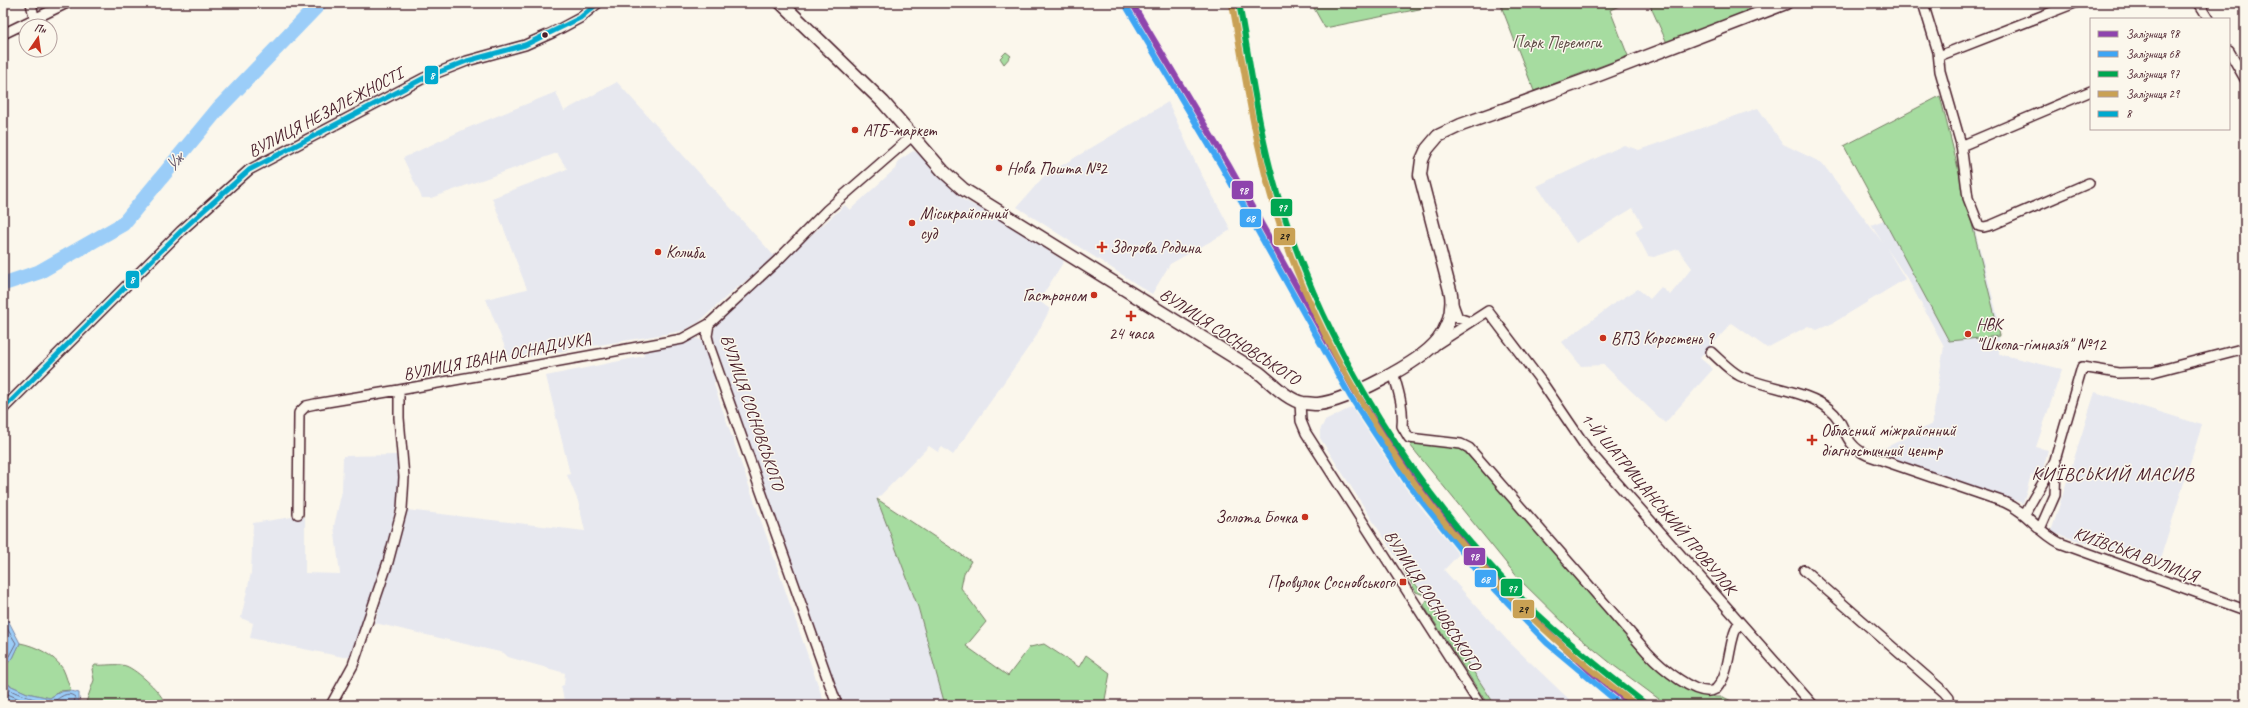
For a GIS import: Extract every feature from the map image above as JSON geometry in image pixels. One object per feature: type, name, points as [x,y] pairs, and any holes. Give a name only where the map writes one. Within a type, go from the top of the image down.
[{"type":"street","points":[[31,3],[34,18],[67,3]]},
{"type":"street","name":"ВУЛИЦЯ НЕЗАЛЕЖНОСТІ","points":[[3,409],[181,231],[249,170],[424,78],[467,61],[525,45],[580,18],[598,3]]},
{"type":"street","name":"ВУЛИЦЯ СОСНОВСЬКОГО","points":[[781,3],[884,102],[943,171],[963,189],[1258,372],[1287,395],[1300,402],[1301,421],[1306,433],[1480,705]]},
{"type":"street","points":[[1470,322],[1458,318],[1420,175],[1422,160],[1426,149],[1438,136],[1461,125],[1583,81],[1786,3]]},
{"type":"street","points":[[1923,3],[1939,56],[1940,71],[1961,146],[1969,202],[1976,221],[1984,227],[2089,183]]},
{"type":"street","points":[[1939,56],[2075,3]]},
{"type":"street","points":[[2200,3],[2208,18]]},
{"type":"street","points":[[3,34],[18,26]]},
{"type":"street","points":[[2230,53],[2245,79]]},
{"type":"street","points":[[1961,146],[2090,91]]},
{"type":"street","name":"ВУЛИЦЯ СОСНОВСЬКОГО","points":[[837,705],[707,336],[709,324],[778,260],[827,210],[912,136]]},
{"type":"street","points":[[1300,402],[1317,404],[1362,389],[1411,363],[1431,348],[1440,337],[1448,322],[1451,294]]},
{"type":"street","name":"1-Й ШАТРИЩАНСЬКИЙ ПРОВУЛОК","points":[[1431,348],[1488,311],[1541,381],[1588,450],[1813,705]]},
{"type":"street","name":"ВУЛИЦЯ ІВАНА ОСНАДЧУКА","points":[[331,705],[353,665],[388,562],[402,509],[404,477],[399,418],[399,390],[682,339],[709,324]]},
{"type":"street","points":[[2025,514],[2035,493],[2050,472],[2082,367],[2118,373],[2153,372],[2245,348]]},
{"type":"street","name":"КИЇВСЬКА ВУЛИЦЯ","points":[[1711,352],[1740,376],[1826,406],[1837,416],[1851,445],[1863,454],[1975,491],[2010,505],[2025,514],[2040,529],[2060,543],[2245,610]]},
{"type":"street","points":[[1393,372],[1403,406],[1404,417],[1402,426],[1409,438],[1462,444],[1468,448],[1647,652],[1667,670],[1697,690],[1710,692],[1716,689],[1723,676],[1733,632],[1739,622]]},
{"type":"street","points":[[298,514],[299,414],[306,406],[399,390]]},
{"type":"street","points":[[2040,529],[2055,495],[2056,455]]},
{"type":"street","points":[[1804,570],[1944,692],[1949,698],[1949,705]]},
{"type":"shaded area","points":[[617,82],[776,258],[735,289],[699,322],[683,331],[510,360],[486,299],[527,289],[492,198],[567,169],[557,153],[431,198],[422,198],[403,158],[465,129],[556,92],[564,111]]},
{"type":"shaded area","points":[[1168,102],[1197,166],[1231,230],[1170,264],[1152,294],[1017,207],[1044,176]]},
{"type":"shaded area","points":[[1758,108],[1783,144],[1822,163],[1883,243],[1871,225],[1964,189],[1999,321],[1999,354],[2062,369],[2036,447],[2048,450],[2041,477],[2031,475],[2023,503],[1886,456],[1881,450],[1932,424],[1944,346],[1910,283],[1886,247],[1905,279],[1833,323],[1817,330],[1808,326],[1767,348],[1732,323],[1700,358],[1713,369],[1665,423],[1604,365],[1581,366],[1562,342],[1618,301],[1638,289],[1650,299],[1661,287],[1670,295],[1692,268],[1678,249],[1654,257],[1648,256],[1635,231],[1643,226],[1633,208],[1576,243],[1537,186],[1624,145],[1639,150]]},
{"type":"shaded area","points":[[913,151],[921,154],[962,199],[1000,219],[1064,261],[1039,301],[1050,309],[1035,338],[953,455],[942,447],[938,452],[929,446],[877,499],[918,607],[945,705],[841,705],[713,339],[714,330],[718,321],[781,262],[845,205],[850,210],[897,167],[898,161]]},
{"type":"shaded area","points":[[693,337],[703,341],[715,378],[714,385],[825,705],[565,705],[561,686],[564,685],[565,673],[508,657],[504,653],[375,623],[407,510],[585,531],[578,501],[567,475],[570,474],[546,376],[644,356],[642,348]]},
{"type":"shaded area","points":[[2095,392],[2202,425],[2158,566],[2051,532]]},
{"type":"shaded area","points":[[1354,406],[1407,483],[1461,552],[1444,570],[1507,640],[1575,705],[1495,705],[1419,587],[1403,568],[1320,438],[1320,430],[1325,421]]},
{"type":"shaded area","points":[[397,455],[399,497],[377,585],[353,654],[349,657],[343,657],[250,638],[253,623],[241,618],[251,573],[253,523],[292,517],[305,517],[305,573],[340,574],[334,526],[342,491],[343,456]]},
{"type":"green space","points":[[1311,3],[1449,3],[1325,28]]},
{"type":"green space","name":"Парк Перемоги","points":[[1500,3],[1626,3],[1610,10],[1628,56],[1534,91]]},
{"type":"green space","points":[[1649,3],[1776,3],[1667,43]]},
{"type":"green space","points":[[1006,52],[1011,56],[1004,64],[1000,58]]},
{"type":"green space","points":[[1940,96],[2000,336],[1949,341],[1844,146]]},
{"type":"green space","points":[[1416,442],[1458,447],[1467,454],[1625,631],[1696,690],[1715,697],[1723,697],[1740,705],[1667,705],[1613,665],[1574,633],[1519,579],[1410,445]]},
{"type":"green space","points":[[877,499],[971,561],[964,573],[961,588],[986,622],[966,646],[1008,676],[1030,647],[1044,644],[1079,667],[1086,655],[1110,673],[1104,705],[945,705],[918,607]]},
{"type":"green space","points":[[1403,568],[1424,595],[1416,592]]},
{"type":"green space","points":[[1427,600],[1495,705],[1488,705],[1426,609],[1424,605]]},
{"type":"green space","points":[[20,643],[32,646],[55,659],[63,669],[71,690],[60,691],[50,698],[27,693],[7,684],[4,666],[13,658]]},
{"type":"green space","points":[[95,665],[119,665],[131,668],[155,689],[165,705],[85,705],[94,680],[92,669]]},
{"type":"water","points":[[3,616],[9,622],[20,643],[13,658],[4,666],[7,684],[27,693],[50,698],[64,691],[79,693],[79,701],[77,705],[3,705]]},
{"type":"waterway","name":"Уж","points":[[3,284],[39,272],[123,224],[218,109],[320,3]]},
{"type":"rail line","name":"98","points":[[1132,3],[1228,164],[1356,393],[1414,480],[1479,562],[1515,601],[1591,672],[1632,705]]},
{"type":"rail line","name":"97","points":[[1239,3],[1260,125],[1278,196],[1298,253],[1321,310],[1349,365],[1379,418],[1413,469],[1450,518],[1489,564],[1531,608],[1559,634],[1647,705]]},
{"type":"rail line","name":"29","points":[[1232,4],[1254,125],[1265,173],[1271,197],[1290,254],[1314,310],[1342,366],[1373,421],[1408,473],[1446,524],[1485,570],[1553,637],[1636,705]]},
{"type":"rail line","name":"68","points":[[1126,6],[1222,167],[1350,396],[1408,484],[1474,567],[1510,605],[1547,643],[1621,705]]},
{"type":"transit line","name":"8","points":[[3,409],[181,231],[249,170],[424,78],[467,61],[525,45],[580,18],[598,3]]},
{"type":"place","name":"АТБ-маркет","points":[[855,130]]},
{"type":"place","name":"Нова Пошта №2","points":[[999,168]]},
{"type":"place","name":"Міськрайонний суд","points":[[912,223]]},
{"type":"place","name":"Здорова Родина","points":[[1102,247]]},
{"type":"place","name":"Колиба","points":[[658,252]]},
{"type":"place","name":"Гастроном","points":[[1094,295]]},
{"type":"place","name":"24 часа","points":[[1131,316]]},
{"type":"place","name":"НВК \"Школа-гімназія\" №12","points":[[1968,334]]},
{"type":"place","name":"ВПЗ Коростень 9","points":[[1603,338]]},
{"type":"place","name":"Обласний міжрайонний діагностичний центр","points":[[1812,440]]},
{"type":"place","name":"Золота Бочка","points":[[1305,517]]},
{"type":"place","name":"Провулок Сосновського","points":[[1403,582]]},
{"type":"district","name":"КИЇВСЬКИЙ МАСИВ","points":[[2113,473]]}]
